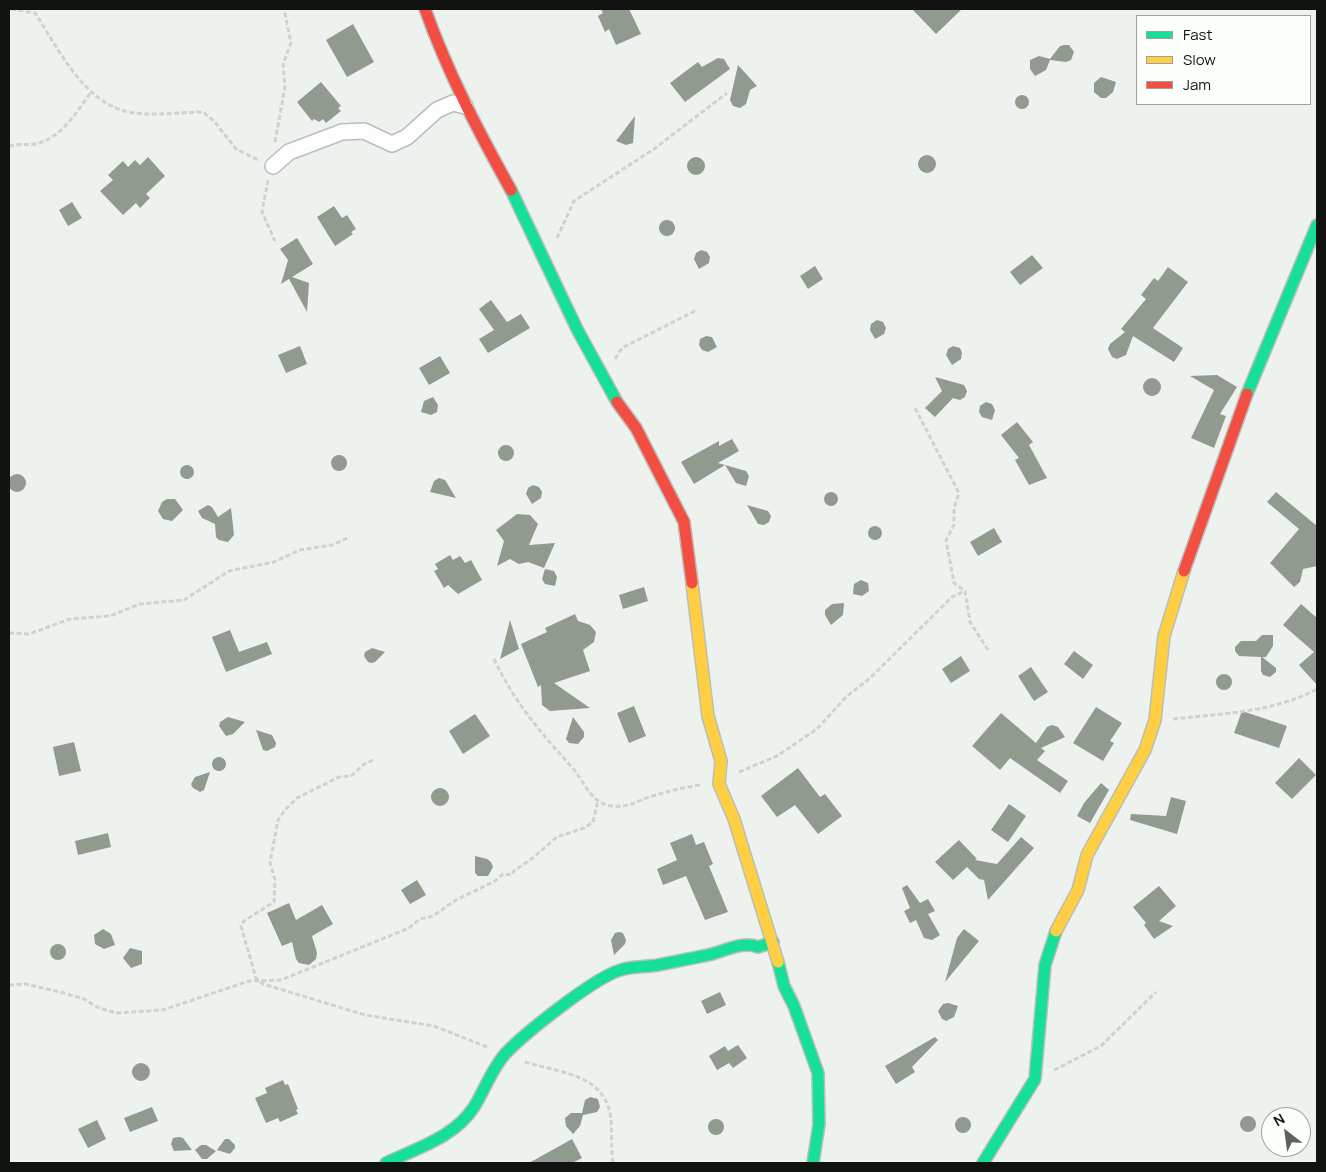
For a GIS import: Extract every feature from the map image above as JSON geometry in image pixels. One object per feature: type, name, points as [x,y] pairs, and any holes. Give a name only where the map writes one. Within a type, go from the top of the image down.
[{"type":"street","points":[[425,9],[441,54],[465,106],[524,214],[577,329],[618,404],[636,428],[684,522],[708,716],[721,761],[719,784],[734,819],[773,942],[784,986],[794,1006],[818,1073],[819,1124],[813,1163]]},
{"type":"street","points":[[272,166],[289,152],[342,132],[364,131],[392,144],[407,137],[437,110],[453,103],[465,106]]},
{"type":"street","points":[[983,1163],[1035,1079],[1045,965],[1055,933],[1078,890],[1088,855],[1145,750],[1155,720],[1164,636],[1182,577],[1242,407],[1317,225]]},
{"type":"street","points":[[386,1163],[452,1132],[473,1109],[504,1055],[566,1003],[598,981],[623,969],[660,966],[671,961],[706,956],[724,949],[752,945],[758,947],[773,942]]},
{"type":"path","points":[[11,9],[35,13]]},
{"type":"path","points":[[33,9],[75,75],[91,92],[118,108],[132,113],[206,113],[236,148],[250,158],[272,166]]},
{"type":"path","points":[[284,9],[291,43]]},
{"type":"path","points":[[9,146],[41,142],[55,134],[69,121],[91,92]]},
{"type":"path","points":[[546,264],[574,201],[654,149],[727,93]]},
{"type":"path","points":[[604,376],[622,348],[697,310]]},
{"type":"path","points":[[915,408],[959,493],[954,508],[954,525],[946,540],[954,582],[965,591],[970,622],[988,650]]},
{"type":"path","points":[[9,633],[29,634],[70,619],[110,616],[140,604],[184,600],[229,571],[274,562],[300,550],[332,545],[350,537]]},
{"type":"path","points":[[494,659],[508,687],[521,706],[576,772],[584,787],[598,800],[611,806],[633,805],[646,798],[684,787],[719,784],[737,773],[786,751],[817,729],[846,697],[870,678],[946,603],[965,591]]},
{"type":"path","points":[[1155,720],[1262,707],[1305,696],[1317,689]]},
{"type":"path","points":[[373,760],[363,765],[351,776],[339,777],[297,798],[278,820],[270,864],[275,880],[274,902],[244,921],[241,926],[256,978],[260,982],[282,991],[365,1014],[434,1026],[452,1032],[469,1041],[496,1049],[504,1055],[557,1072],[576,1074],[591,1082],[600,1091],[608,1104],[611,1120],[613,1163]]},
{"type":"path","points":[[9,984],[25,984],[64,993],[84,999],[99,1008],[116,1012],[163,1010],[249,981],[281,980],[365,948],[410,928],[420,919],[433,916],[456,900],[495,881],[503,874],[512,875],[514,871],[534,858],[557,837],[584,828],[592,822],[598,800]]},
{"type":"path","points":[[1035,1079],[1101,1046],[1156,992]]},
{"type":"building","points":[[601,9],[629,9],[641,34],[616,45],[609,29],[605,32],[598,16],[603,13]]},
{"type":"building","points":[[912,9],[962,9],[936,34]]},
{"type":"building","points":[[353,24],[374,62],[347,77],[326,40]]},
{"type":"building","points":[[1069,45],[1074,52],[1071,60],[1066,62],[1050,60],[1046,70],[1035,76],[1030,69],[1030,60],[1039,56],[1050,59],[1060,46]]},
{"type":"building","points":[[718,58],[724,59],[730,69],[685,102],[670,83],[698,62],[702,67]]},
{"type":"building","points":[[738,65],[757,86],[750,90],[746,104],[740,108],[733,106],[730,100]]},
{"type":"building","points":[[1101,77],[1116,82],[1113,92],[1106,98],[1101,98],[1094,92],[1094,83]]},
{"type":"building","points":[[321,82],[341,106],[338,108],[341,111],[326,123],[323,119],[319,122],[314,119],[312,121],[297,102]]},
{"type":"building","points":[[1019,95],[1025,95],[1029,102],[1025,109],[1019,109],[1015,105],[1015,99]]},
{"type":"building","points":[[635,116],[633,143],[626,145],[616,141]]},
{"type":"building","points":[[927,155],[933,158],[936,164],[933,170],[927,173],[921,170],[918,164],[921,158]]},
{"type":"building","points":[[148,157],[165,176],[146,194],[150,198],[140,208],[136,203],[123,215],[100,191],[113,180],[108,175],[123,161],[128,167],[135,160],[140,165]]},
{"type":"building","points":[[696,157],[702,160],[705,166],[702,172],[696,175],[690,172],[687,166],[690,160]]},
{"type":"building","points":[[72,202],[82,218],[68,226],[59,210]]},
{"type":"building","points":[[334,206],[342,218],[347,215],[356,229],[351,232],[353,234],[335,246],[317,217]]},
{"type":"building","points":[[664,220],[670,220],[675,225],[673,234],[664,236],[659,231],[659,225]]},
{"type":"building","points":[[297,238],[313,264],[292,277],[309,283],[307,312],[289,279],[281,284],[288,260],[280,249]]},
{"type":"building","points":[[701,250],[707,252],[710,257],[709,263],[699,269],[694,259],[696,253]]},
{"type":"building","points":[[1032,255],[1043,268],[1020,285],[1010,272]]},
{"type":"building","points":[[815,266],[823,279],[808,289],[800,276]]},
{"type":"building","points":[[1168,267],[1188,282],[1153,328],[1183,348],[1174,362],[1133,336],[1126,355],[1117,359],[1112,357],[1108,349],[1110,344],[1125,332],[1121,329],[1146,299],[1141,295],[1154,278],[1158,281]]},
{"type":"building","points":[[491,300],[507,322],[521,314],[530,328],[488,353],[479,339],[494,330],[479,309]]},
{"type":"building","points":[[877,320],[883,322],[886,328],[884,334],[875,339],[870,330],[871,324]]},
{"type":"building","points":[[706,336],[712,337],[717,347],[708,352],[702,350],[699,345],[700,339]]},
{"type":"building","points":[[300,346],[307,364],[286,373],[278,355]]},
{"type":"building","points":[[953,346],[960,348],[962,353],[961,359],[952,365],[946,355],[948,349]]},
{"type":"building","points":[[440,356],[450,373],[429,385],[419,368]]},
{"type":"building","points":[[1217,375],[1237,387],[1220,414],[1226,416],[1214,448],[1191,438],[1214,390],[1190,376]]},
{"type":"building","points":[[935,377],[964,385],[967,391],[965,397],[960,400],[953,398],[935,417],[925,408],[942,391]]},
{"type":"building","points":[[1148,378],[1156,378],[1161,383],[1159,394],[1148,396],[1143,391],[1143,383]]},
{"type":"building","points":[[433,397],[438,405],[437,412],[431,415],[421,412],[424,401]]},
{"type":"building","points":[[986,402],[992,404],[995,410],[992,420],[982,417],[979,412],[980,406]]},
{"type":"building","points":[[1017,422],[1033,442],[1029,445],[1047,478],[1029,485],[1015,460],[1019,458],[1001,435]]},
{"type":"building","points":[[732,439],[739,451],[718,463],[725,465],[694,484],[681,462],[719,441],[719,446]]},
{"type":"building","points":[[506,445],[514,453],[506,461],[498,453]]},
{"type":"building","points":[[339,455],[347,463],[339,471],[331,463]]},
{"type":"building","points":[[184,465],[190,465],[194,472],[190,479],[184,479],[180,475],[180,469]]},
{"type":"building","points":[[725,465],[746,471],[749,476],[746,486],[736,483]]},
{"type":"building","points":[[17,474],[23,477],[26,483],[23,489],[17,492],[11,489],[8,483],[11,477]]},
{"type":"building","points":[[439,478],[445,480],[456,498],[430,492],[434,481]]},
{"type":"building","points":[[533,485],[539,487],[542,492],[541,498],[532,504],[526,494],[528,488]]},
{"type":"building","points":[[828,492],[834,492],[838,499],[834,506],[828,506],[824,502],[824,496]]},
{"type":"building","points":[[1276,492],[1317,526],[1317,566],[1303,569],[1300,582],[1294,587],[1270,563],[1299,529],[1267,502]]},
{"type":"building","points":[[167,499],[175,499],[183,510],[172,521],[163,519],[158,511],[162,502]]},
{"type":"building","points":[[208,505],[212,507],[218,517],[231,508],[234,535],[228,542],[219,540],[216,537],[215,524],[202,518],[198,511]]},
{"type":"building","points":[[747,505],[768,511],[771,516],[769,522],[764,525],[758,524]]},
{"type":"building","points":[[517,514],[530,515],[538,524],[529,545],[555,543],[544,568],[528,562],[519,564],[510,559],[497,566],[504,541],[496,530]]},
{"type":"building","points":[[872,526],[878,526],[882,533],[878,540],[872,540],[868,536],[868,530]]},
{"type":"building","points":[[994,528],[1002,542],[978,556],[970,542]]},
{"type":"building","points":[[450,555],[453,560],[460,556],[465,563],[471,560],[482,580],[458,594],[448,585],[444,588],[434,571],[438,569],[435,564]]},
{"type":"building","points":[[545,569],[554,571],[557,577],[555,586],[545,584],[542,579]]},
{"type":"building","points":[[861,580],[868,583],[869,591],[862,596],[853,594],[854,584]]},
{"type":"building","points":[[644,587],[648,601],[623,609],[619,595]]},
{"type":"building","points":[[844,603],[843,615],[831,625],[825,615],[825,610],[832,604]]},
{"type":"building","points":[[1301,604],[1317,618],[1317,685],[1299,665],[1314,652],[1283,625]]},
{"type":"building","points":[[575,614],[578,621],[590,625],[596,632],[594,642],[583,650],[590,671],[554,683],[590,708],[550,711],[542,705],[541,685],[538,687],[521,644],[547,632],[545,628]]},
{"type":"building","points":[[510,620],[519,649],[500,659]]},
{"type":"building","points":[[230,630],[239,652],[267,642],[272,654],[226,672],[212,637]]},
{"type":"building","points":[[1262,635],[1273,635],[1273,646],[1266,657],[1262,657],[1276,668],[1276,672],[1270,677],[1263,675],[1261,671],[1261,657],[1239,656],[1235,651],[1235,647],[1241,641],[1256,641]]},
{"type":"building","points":[[372,648],[385,652],[375,662],[371,663],[364,656],[365,652]]},
{"type":"building","points":[[1074,651],[1093,665],[1083,679],[1064,664]]},
{"type":"building","points":[[961,656],[970,671],[951,683],[942,669]]},
{"type":"building","points":[[1031,667],[1048,692],[1034,701],[1018,676]]},
{"type":"building","points":[[1224,674],[1230,676],[1232,682],[1230,688],[1224,690],[1218,688],[1216,682],[1218,676]]},
{"type":"building","points":[[634,706],[646,736],[629,743],[617,713]]},
{"type":"building","points":[[1096,707],[1122,723],[1110,741],[1114,743],[1103,761],[1073,743]]},
{"type":"building","points":[[1242,711],[1287,726],[1279,748],[1234,733]]},
{"type":"building","points":[[1001,713],[1036,743],[1047,727],[1052,725],[1058,727],[1065,737],[1041,748],[1045,751],[1037,760],[1068,781],[1060,793],[1010,758],[1000,770],[972,746]]},
{"type":"building","points":[[475,714],[490,736],[463,754],[449,731]]},
{"type":"building","points":[[228,717],[245,722],[233,734],[226,736],[219,726],[220,722]]},
{"type":"building","points":[[573,717],[584,732],[584,737],[578,744],[569,743],[566,739]]},
{"type":"building","points":[[256,730],[272,735],[276,743],[275,747],[267,751],[263,750]]},
{"type":"building","points":[[74,742],[81,771],[59,776],[53,747]]},
{"type":"building","points":[[216,757],[222,757],[226,764],[222,771],[216,771],[212,767],[212,761]]},
{"type":"building","points":[[1299,758],[1316,775],[1292,799],[1275,783]]},
{"type":"building","points":[[798,768],[820,797],[825,794],[842,816],[818,834],[795,805],[777,817],[761,796]]},
{"type":"building","points":[[210,772],[204,790],[200,792],[193,788],[191,784],[195,777]]},
{"type":"building","points":[[1101,783],[1109,790],[1090,823],[1077,816],[1084,803]]},
{"type":"building","points":[[440,788],[446,791],[449,797],[446,803],[440,806],[434,803],[431,797],[434,791]]},
{"type":"building","points":[[1171,797],[1186,801],[1177,834],[1130,820],[1131,814],[1166,816]]},
{"type":"building","points":[[1009,804],[1026,816],[1008,842],[991,830]]},
{"type":"building","points":[[108,833],[111,847],[78,855],[75,841]]},
{"type":"building","points":[[692,834],[696,845],[704,842],[713,864],[709,866],[728,912],[705,920],[686,876],[663,885],[657,869],[677,860],[670,843]]},
{"type":"building","points":[[1021,837],[1034,848],[988,900],[984,880],[979,879],[967,867],[953,880],[935,862],[959,840],[977,859],[975,860],[997,864]]},
{"type":"building","points":[[475,856],[491,862],[493,867],[488,876],[478,876],[475,873]]},
{"type":"building","points":[[417,880],[426,895],[410,904],[401,890]]},
{"type":"building","points":[[907,885],[920,903],[928,899],[935,911],[928,914],[940,935],[932,940],[924,938],[916,920],[910,923],[904,911],[910,908],[902,888]]},
{"type":"building","points":[[1159,886],[1176,906],[1159,921],[1173,926],[1154,939],[1144,925],[1146,923],[1133,907]]},
{"type":"building","points":[[289,903],[296,920],[322,905],[333,924],[312,936],[317,953],[316,959],[309,965],[299,963],[296,959],[292,942],[282,946],[267,913]]},
{"type":"building","points":[[103,929],[111,934],[115,945],[104,949],[95,944],[94,935]]},
{"type":"building","points":[[964,929],[979,941],[945,982],[957,938]]},
{"type":"building","points":[[615,933],[623,933],[626,940],[625,944],[614,955],[611,940]]},
{"type":"building","points":[[58,944],[66,952],[58,960],[50,952]]},
{"type":"building","points":[[130,948],[142,951],[142,964],[131,968],[123,958]]},
{"type":"building","points":[[720,992],[726,1005],[707,1014],[701,1001]]},
{"type":"building","points":[[948,1003],[958,1006],[954,1017],[946,1021],[942,1019],[938,1011],[943,1004]]},
{"type":"building","points":[[935,1037],[938,1040],[912,1067],[915,1072],[896,1084],[885,1066]]},
{"type":"building","points":[[738,1045],[747,1058],[733,1068],[729,1063],[717,1070],[709,1056],[725,1046],[728,1051]]},
{"type":"building","points":[[141,1063],[147,1066],[150,1072],[147,1078],[141,1081],[135,1078],[132,1072],[135,1066]]},
{"type":"building","points":[[283,1080],[285,1085],[288,1084],[298,1109],[296,1110],[298,1114],[280,1122],[278,1118],[266,1123],[255,1098],[267,1093],[265,1088]]},
{"type":"building","points":[[590,1097],[598,1099],[600,1107],[597,1112],[583,1115],[580,1126],[573,1134],[566,1126],[565,1118],[571,1113],[582,1113],[585,1100]]},
{"type":"building","points":[[152,1107],[158,1121],[130,1132],[124,1118]]},
{"type":"building","points":[[1248,1116],[1256,1124],[1248,1132],[1240,1124]]},
{"type":"building","points":[[963,1117],[971,1125],[963,1133],[955,1125]]},
{"type":"building","points":[[713,1119],[719,1119],[724,1124],[722,1133],[713,1135],[708,1130],[708,1124]]},
{"type":"building","points":[[97,1120],[106,1139],[88,1148],[78,1129]]},
{"type":"building","points":[[173,1138],[183,1138],[192,1150],[174,1151],[171,1144]]},
{"type":"building","points":[[225,1139],[229,1139],[235,1145],[230,1154],[217,1150]]},
{"type":"building","points":[[572,1139],[582,1158],[572,1163],[529,1163]]},
{"type":"building","points":[[201,1145],[206,1145],[216,1151],[207,1159],[202,1159],[195,1150]]},
{"type":"traffic: fast","points":[[511,190],[577,329],[617,402]]},
{"type":"traffic: fast","points":[[1247,394],[1317,225]]},
{"type":"traffic: fast","points":[[983,1163],[1035,1079],[1045,965],[1056,931]]},
{"type":"traffic: fast","points":[[386,1163],[434,1141],[457,1126],[474,1107],[496,1066],[505,1054],[562,1006],[612,973],[633,967],[658,965],[710,955],[737,946],[751,945],[758,947],[773,942]]},
{"type":"traffic: fast","points":[[778,962],[784,986],[794,1006],[818,1073],[819,1124],[813,1163]]},
{"type":"traffic: slow","points":[[1056,931],[1078,890],[1087,855],[1145,750],[1155,720],[1164,636],[1184,571]]},
{"type":"traffic: slow","points":[[692,583],[708,716],[721,761],[719,784],[734,819],[778,962]]},
{"type":"traffic: jam","points":[[425,9],[443,56],[464,101],[511,190]]},
{"type":"traffic: jam","points":[[1184,571],[1247,394]]},
{"type":"traffic: jam","points":[[617,402],[636,428],[684,522],[692,583]]}]
